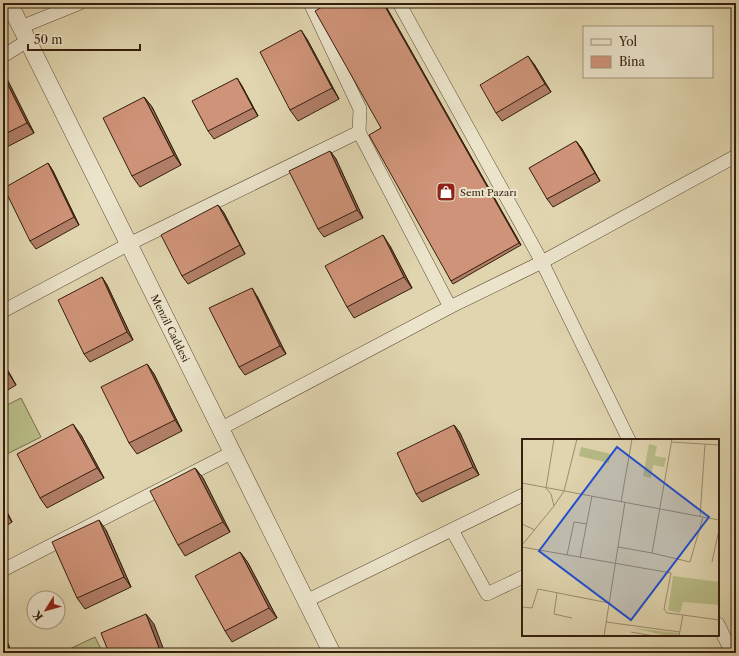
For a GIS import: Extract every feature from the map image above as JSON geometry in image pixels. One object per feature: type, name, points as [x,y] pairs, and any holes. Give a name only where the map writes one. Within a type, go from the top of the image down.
[{"type":"street","name":"Menzil Caddesi","points":[[9,3],[332,653]]},
{"type":"street","points":[[3,56],[24,34],[80,3]]},
{"type":"street","points":[[310,3],[360,110],[359,132],[450,307]]},
{"type":"street","points":[[399,3],[542,262],[629,439]]},
{"type":"street","points":[[3,311],[129,244],[359,132]]},
{"type":"street","points":[[220,429],[450,307],[542,262],[735,158]]},
{"type":"street","points":[[3,570],[233,452]]},
{"type":"street","points":[[306,601],[522,495]]},
{"type":"street","points":[[452,530],[487,594],[522,577]]},
{"type":"street","points":[[719,626],[732,653]]},
{"type":"green space","points":[[21,398],[41,437],[3,456],[3,407]]},
{"type":"green space","points":[[95,637],[103,653],[61,653]]},
{"type":"building","name":"Semt Pazarı","points":[[329,3],[383,3],[519,243],[451,281],[369,135],[381,128],[315,11]]},
{"type":"building","points":[[301,30],[332,88],[290,110],[260,52]]},
{"type":"building","points":[[528,56],[545,84],[496,113],[480,85]]},
{"type":"building","points":[[3,75],[27,123],[3,135]]},
{"type":"building","points":[[237,78],[253,108],[208,131],[192,101]]},
{"type":"building","points":[[144,97],[174,155],[132,176],[103,118]]},
{"type":"building","points":[[576,141],[595,173],[547,199],[529,168]]},
{"type":"building","points":[[330,151],[357,210],[318,229],[289,171]]},
{"type":"building","points":[[48,163],[74,217],[30,241],[4,188]]},
{"type":"building","points":[[218,205],[240,245],[182,276],[161,235]]},
{"type":"building","points":[[383,235],[404,277],[347,307],[325,266]]},
{"type":"building","points":[[102,277],[127,332],[84,354],[58,300]]},
{"type":"building","points":[[252,288],[280,346],[239,367],[209,308]]},
{"type":"building","points":[[3,364],[9,374],[3,378]]},
{"type":"building","points":[[147,364],[175,420],[129,443],[101,387]]},
{"type":"building","points":[[73,424],[97,468],[40,498],[17,454]]},
{"type":"building","points":[[454,425],[473,467],[416,494],[397,453]]},
{"type":"building","points":[[195,468],[223,522],[178,545],[150,491]]},
{"type":"building","points":[[99,520],[124,577],[77,598],[52,542]]},
{"type":"building","points":[[240,552],[269,608],[225,631],[195,576]]},
{"type":"building","points":[[146,614],[161,653],[109,653],[101,633]]},
{"type":"building","points":[[280,648],[283,653],[270,653]]},
{"type":"place","name":"Semt Pazarı","points":[[446,192]]}]
